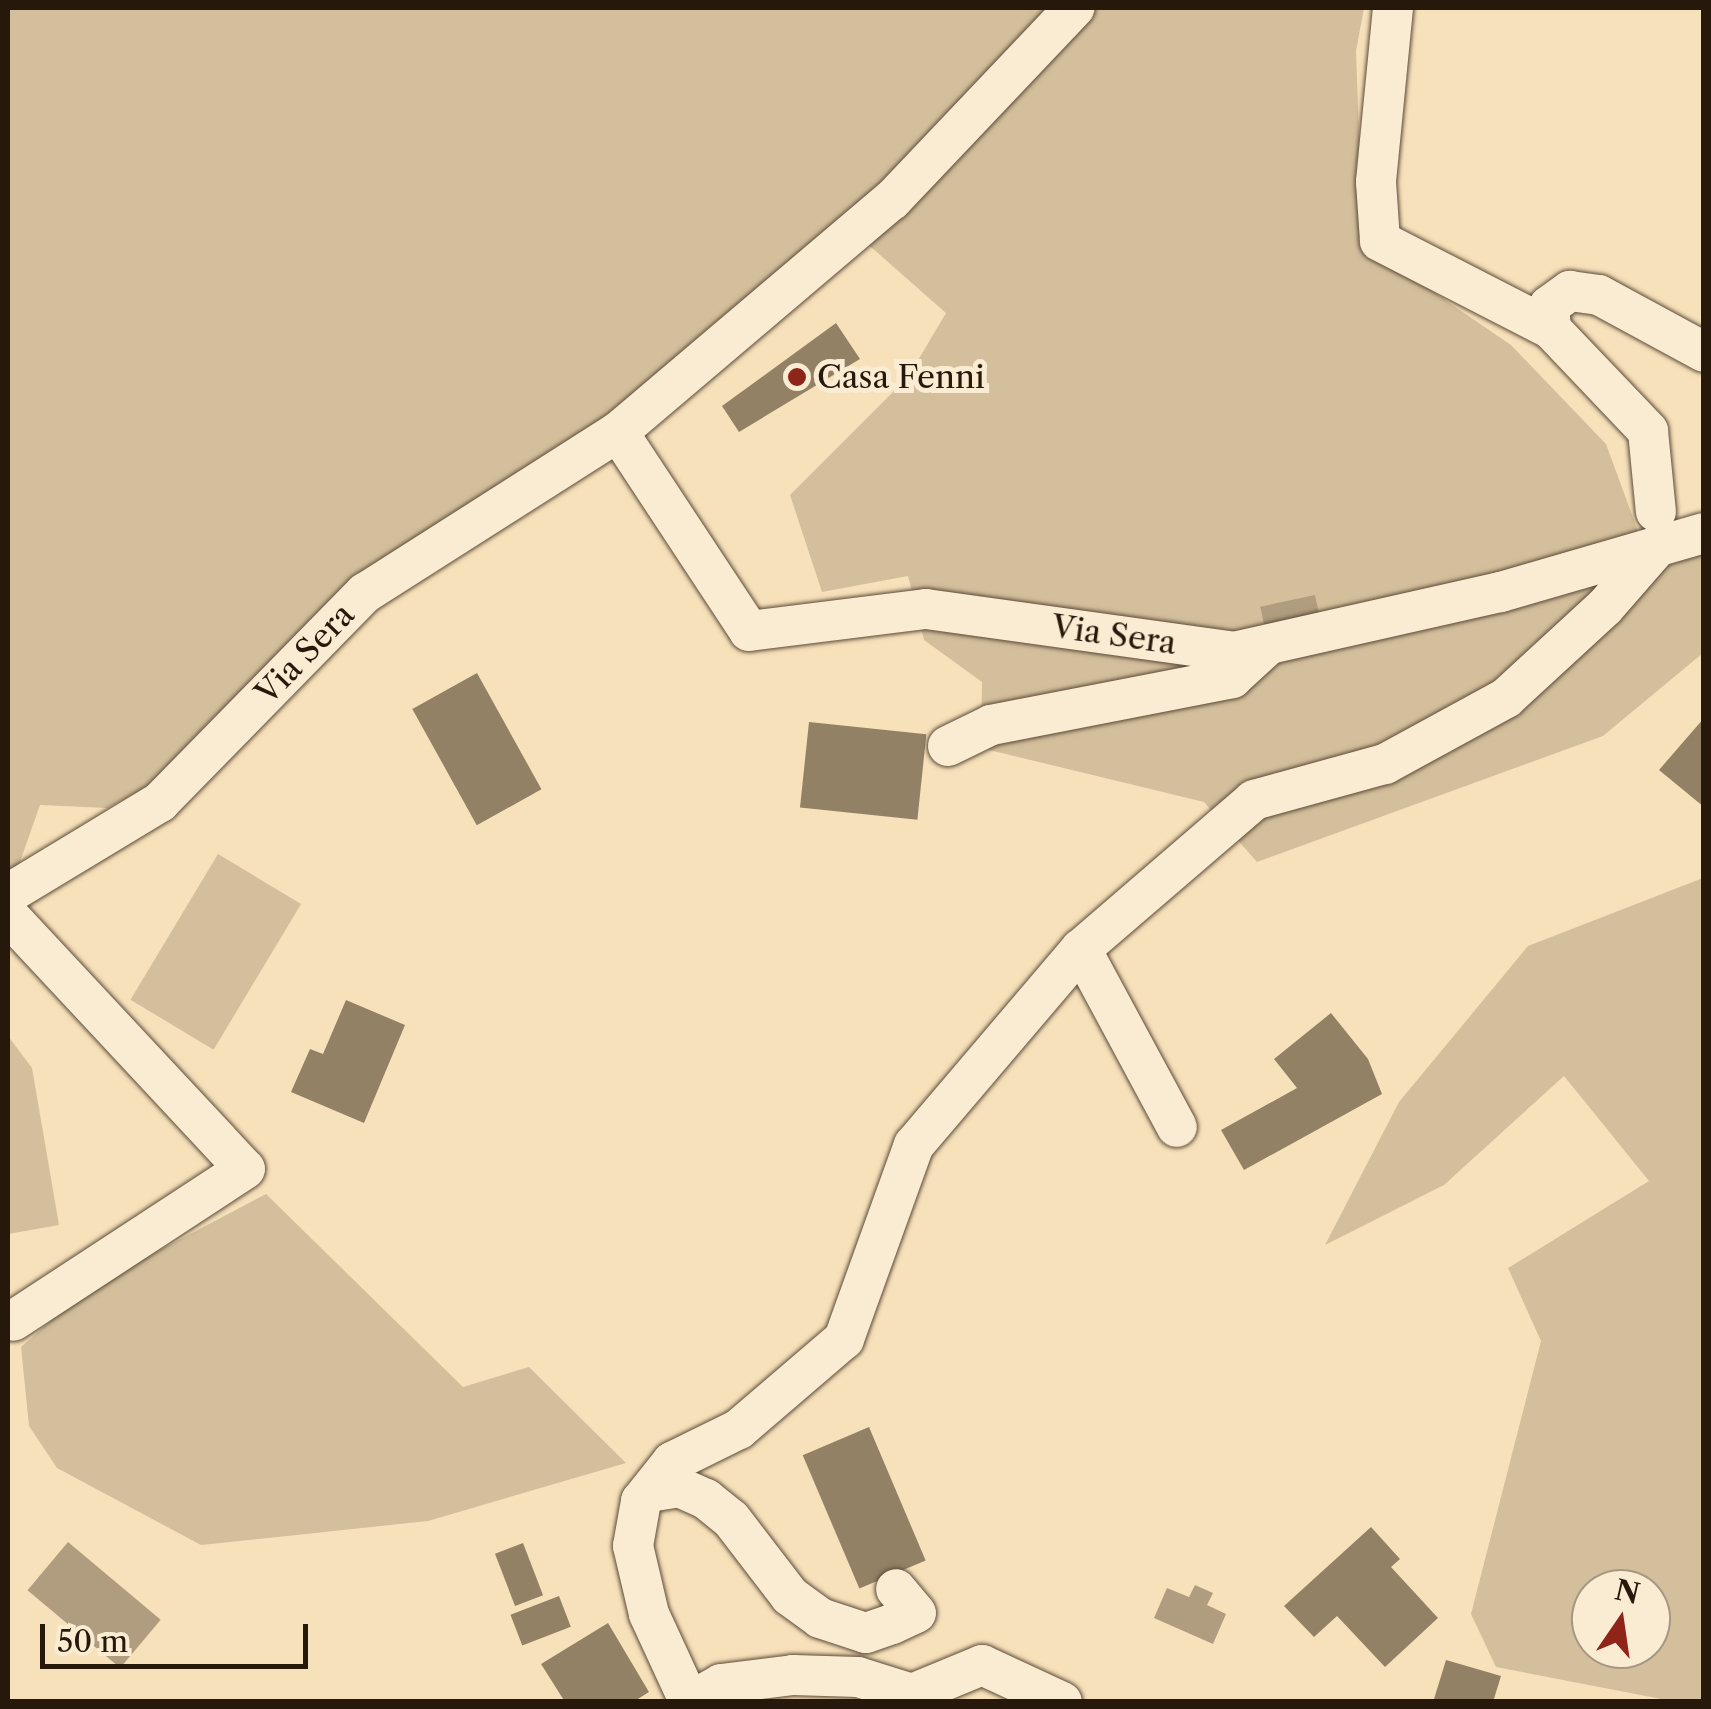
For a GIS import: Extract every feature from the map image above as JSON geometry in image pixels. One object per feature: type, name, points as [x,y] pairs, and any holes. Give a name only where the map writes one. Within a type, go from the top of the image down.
[{"type":"street","name":"Via Sera","points":[[8,894],[160,802],[365,593],[633,437],[892,200],[1074,8]]},
{"type":"street","points":[[655,1491],[672,1462],[720,1435],[739,1429],[844,1339],[914,1145],[1081,949],[1254,800],[1385,764],[1506,698],[1605,607],[1657,529],[1648,432],[1551,329],[1380,241],[1376,182],[1394,8]]},
{"type":"street","points":[[1551,329],[1549,306],[1570,291],[1600,296],[1704,352]]},
{"type":"street","name":"Via Sera","points":[[633,437],[749,631],[926,609],[1234,652],[1501,592],[1657,529],[1704,533]]},
{"type":"street","points":[[948,746],[991,726],[1232,678],[1270,644]]},
{"type":"street","points":[[8,915],[245,1168],[13,1320]]},
{"type":"street","points":[[1081,949],[1177,1127]]},
{"type":"street","points":[[720,1435],[718,1480],[732,1519],[754,1556],[820,1618],[866,1632],[892,1624],[916,1613],[896,1590]]},
{"type":"street","points":[[732,1519],[678,1487],[655,1491],[641,1500],[633,1546],[649,1614],[689,1701],[721,1684],[794,1675],[858,1678],[924,1698],[982,1666],[1062,1702]]},
{"type":"shaded area","points":[[8,8],[1053,8],[882,194],[149,786],[107,808],[40,805],[15,876],[8,880]]},
{"type":"shaded area","points":[[1096,8],[1364,8],[1356,51],[1363,244],[1511,345],[1606,444],[1638,531],[1703,528],[1703,653],[1603,736],[1257,862],[1204,802],[981,748],[982,682],[924,640],[908,576],[822,592],[790,495],[908,377],[946,313],[863,240]]},
{"type":"shaded area","points":[[1315,595],[1320,619],[1265,631],[1260,607]]},
{"type":"shaded area","points":[[218,854],[301,904],[214,1050],[130,1000]]},
{"type":"shaded area","points":[[1703,878],[1704,1701],[1677,1702],[1496,1667],[1471,1614],[1541,1341],[1508,1268],[1649,1181],[1564,1076],[1444,1185],[1325,1245],[1399,1102],[1528,946]]},
{"type":"shaded area","points":[[8,1036],[32,1068],[59,1225],[8,1234]]},
{"type":"shaded area","points":[[266,1194],[463,1387],[529,1367],[626,1463],[428,1521],[201,1545],[57,1468],[29,1426],[21,1347],[88,1288]]},
{"type":"shaded area","points":[[68,1542],[161,1620],[120,1668],[28,1590]]},
{"type":"shaded area","points":[[1195,1585],[1213,1593],[1207,1605],[1226,1614],[1213,1644],[1154,1618],[1167,1588],[1189,1597]]},
{"type":"building","name":"Casa Fenni","points":[[836,323],[860,359],[739,432],[722,406]]},
{"type":"building","points":[[477,673],[541,789],[477,825],[412,709]]},
{"type":"building","points":[[1704,718],[1704,807],[1659,770]]},
{"type":"building","points":[[809,722],[926,734],[917,820],[800,808]]},
{"type":"building","points":[[346,1000],[405,1025],[364,1123],[291,1092],[310,1049],[323,1054]]},
{"type":"building","points":[[1331,1013],[1368,1059],[1382,1094],[1244,1170],[1221,1130],[1297,1088],[1274,1059]]},
{"type":"building","points":[[869,1427],[926,1560],[859,1589],[803,1455]]},
{"type":"building","points":[[1371,1527],[1400,1559],[1391,1567],[1438,1618],[1385,1667],[1337,1616],[1314,1637],[1284,1606]]},
{"type":"building","points":[[523,1543],[543,1595],[515,1606],[495,1554]]},
{"type":"building","points":[[559,1596],[571,1627],[522,1645],[510,1615]]},
{"type":"building","points":[[608,1623],[649,1692],[633,1702],[565,1702],[541,1664]]},
{"type":"building","points":[[1446,1660],[1501,1676],[1493,1702],[1434,1699]]},
{"type":"place","name":"Casa Fenni","points":[[797,377]]}]
